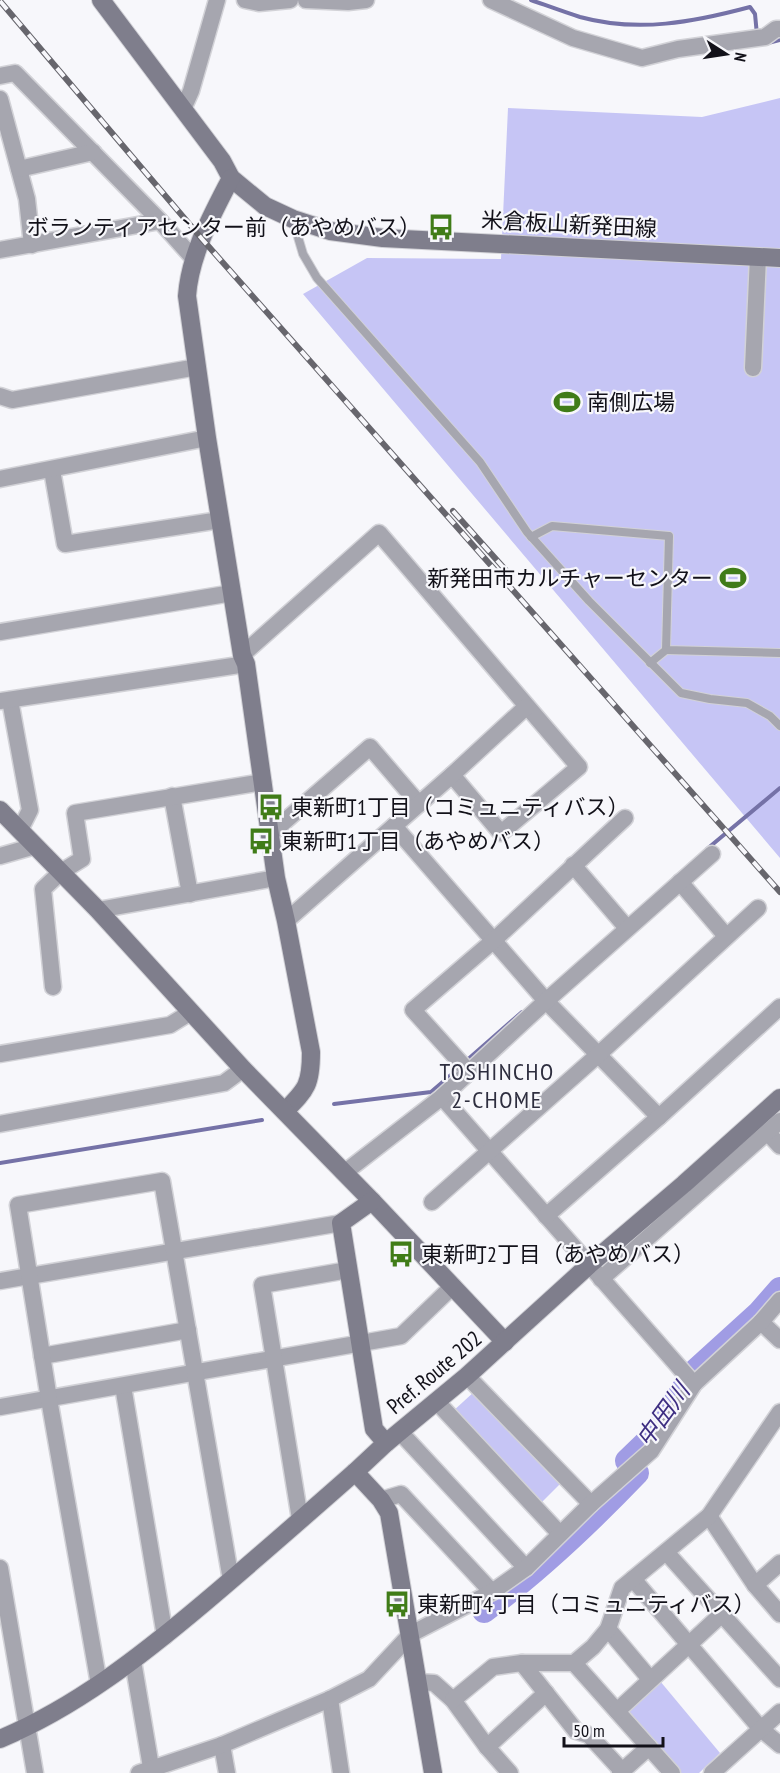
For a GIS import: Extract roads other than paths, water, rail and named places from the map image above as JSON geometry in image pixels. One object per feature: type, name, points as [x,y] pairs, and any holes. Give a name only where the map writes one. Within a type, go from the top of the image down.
[{"type":"street","name":"米倉板山新発田線","points":[[101,0],[222,161],[231,178],[265,206],[293,219],[330,231],[383,238],[780,258]]},
{"type":"street","points":[[183,109],[191,91],[218,0]]},
{"type":"street","points":[[245,0],[259,3],[290,0]]},
{"type":"street","points":[[306,0],[348,2],[366,0]]},
{"type":"street","points":[[491,0],[573,38],[642,58],[678,49],[765,37],[776,29],[780,29]]},
{"type":"street","points":[[0,76],[15,73],[160,221],[194,259]]},
{"type":"street","points":[[0,99],[27,199],[32,245]]},
{"type":"street","points":[[19,169],[93,152]]},
{"type":"street","points":[[231,178],[213,213],[194,259],[189,278],[188,296],[207,438],[244,660],[269,835],[311,1052],[311,1073],[304,1092],[285,1111]]},
{"type":"street","points":[[0,250],[160,221]]},
{"type":"street","points":[[753,368],[758,257]]},
{"type":"street","points":[[0,396],[12,400],[197,367]]},
{"type":"street","points":[[0,478],[52,470],[207,438]]},
{"type":"street","points":[[52,470],[65,544],[220,520]]},
{"type":"street","points":[[20,830],[30,810],[5,700],[244,660],[379,533],[579,767],[501,833],[452,775]]},
{"type":"street","points":[[0,632],[232,593]]},
{"type":"street","points":[[286,921],[526,707]]},
{"type":"street","points":[[269,835],[370,747],[419,804]]},
{"type":"street","points":[[53,987],[43,889],[61,872],[82,859],[75,813],[263,782]]},
{"type":"street","points":[[172,796],[190,894]]},
{"type":"street","points":[[0,810],[98,910],[243,1069],[505,1342]]},
{"type":"street","points":[[469,1072],[413,1010],[493,941],[625,818]]},
{"type":"street","points":[[393,826],[546,1001],[659,1117]]},
{"type":"street","points":[[0,856],[35,846]]},
{"type":"street","points":[[344,1173],[442,1097],[627,928],[712,854]]},
{"type":"street","points":[[573,865],[627,928]]},
{"type":"street","points":[[98,910],[276,878]]},
{"type":"street","points":[[680,882],[726,936]]},
{"type":"street","points":[[432,1202],[599,1054],[758,908]]},
{"type":"street","points":[[546,1216],[780,1007]]},
{"type":"street","points":[[0,1054],[170,1025],[191,1012]]},
{"type":"street","points":[[0,1124],[224,1083],[243,1069]]},
{"type":"street","points":[[442,1097],[694,1384]]},
{"type":"street","name":"Pref. Route 202","points":[[0,1739],[28,1727],[99,1684],[165,1636],[505,1342],[595,1272],[780,1098]]},
{"type":"street","points":[[595,1272],[780,1121]]},
{"type":"street","points":[[768,1133],[780,1146]]},
{"type":"street","points":[[99,1684],[18,1205],[162,1181],[231,1580]]},
{"type":"street","points":[[0,1281],[341,1223],[372,1201]]},
{"type":"street","points":[[341,1223],[374,1429],[393,1438],[526,1568]]},
{"type":"street","points":[[300,1519],[262,1285],[348,1270]]},
{"type":"street","points":[[0,1407],[401,1336],[453,1286]]},
{"type":"street","points":[[133,1661],[147,1772],[222,1745],[330,1699],[369,1679],[411,1634],[492,1592],[526,1568],[591,1504],[651,1451],[694,1384],[761,1322],[780,1300]]},
{"type":"street","points":[[761,1322],[780,1340]]},
{"type":"street","points":[[42,1356],[188,1330]]},
{"type":"street","points":[[467,1376],[591,1504]]},
{"type":"street","points":[[123,1386],[165,1636]]},
{"type":"street","points":[[437,1402],[560,1534]]},
{"type":"street","points":[[453,1700],[493,1667],[522,1663],[574,1663],[593,1647],[608,1629],[622,1588],[709,1516],[775,1433],[780,1412]]},
{"type":"street","points":[[355,1472],[381,1500],[389,1513],[434,1773]]},
{"type":"street","points":[[381,1500],[401,1494],[492,1592]]},
{"type":"street","points":[[709,1516],[755,1585],[780,1614]]},
{"type":"street","points":[[666,1552],[780,1679]]},
{"type":"street","points":[[755,1585],[780,1563]]},
{"type":"street","points":[[0,1568],[35,1773]]},
{"type":"street","points":[[633,1579],[761,1729],[780,1745]]},
{"type":"street","points":[[617,1711],[722,1614]]},
{"type":"street","points":[[608,1629],[650,1679]]},
{"type":"street","points":[[522,1663],[576,1731],[589,1735],[622,1772],[649,1747]]},
{"type":"street","points":[[574,1663],[672,1773]]},
{"type":"street","points":[[418,1682],[434,1683],[453,1700],[487,1747],[510,1773]]},
{"type":"street","points":[[487,1747],[546,1693]]},
{"type":"street","points":[[330,1699],[341,1773]]},
{"type":"street","points":[[712,1773],[780,1712]]},
{"type":"street","points":[[222,1745],[227,1773]]},
{"type":"lane","points":[[293,219],[303,254],[317,278],[480,462],[531,537],[650,663],[681,693],[747,703],[770,716],[780,726]]},
{"type":"lane","points":[[531,537],[552,526],[669,536],[666,650]]},
{"type":"lane","points":[[650,663],[666,650],[780,653]]},
{"type":"waterway","points":[[531,0],[602,22],[645,25],[687,21],[750,7],[755,14],[757,35]]},
{"type":"waterway","points":[[768,43],[780,40]]},
{"type":"waterway","points":[[707,849],[780,788]]},
{"type":"waterway","points":[[466,1061],[522,1012]]},
{"type":"waterway","points":[[334,1104],[431,1092],[459,1068]]},
{"type":"waterway","points":[[0,1163],[262,1120]]},
{"type":"waterway","name":"中田川","points":[[484,1611],[564,1545],[637,1473],[627,1461],[655,1434],[694,1372],[759,1313],[780,1289]]},
{"type":"railway","points":[[0,1],[202,239],[780,892]]},
{"type":"railway","points":[[453,511],[511,576]]},
{"type":"place","name":"ボランティアセンター前（あやめバス）","points":[[441,227]]},
{"type":"place","name":"南側広場","points":[[567,402]]},
{"type":"place","name":"新発田市カルチャーセンター","points":[[733,578]]},
{"type":"place","name":"東新町1丁目（コミュニティバス）","points":[[271,807]]},
{"type":"place","name":"東新町1丁目（あやめバス）","points":[[261,841]]},
{"type":"place","name":"東新町2丁目（あやめバス）","points":[[401,1254]]},
{"type":"place","name":"東新町4丁目（コミュニティバス）","points":[[397,1604]]},
{"type":"district","name":"TOSHINCHO 2-CHOME","points":[[497,1086]]}]
